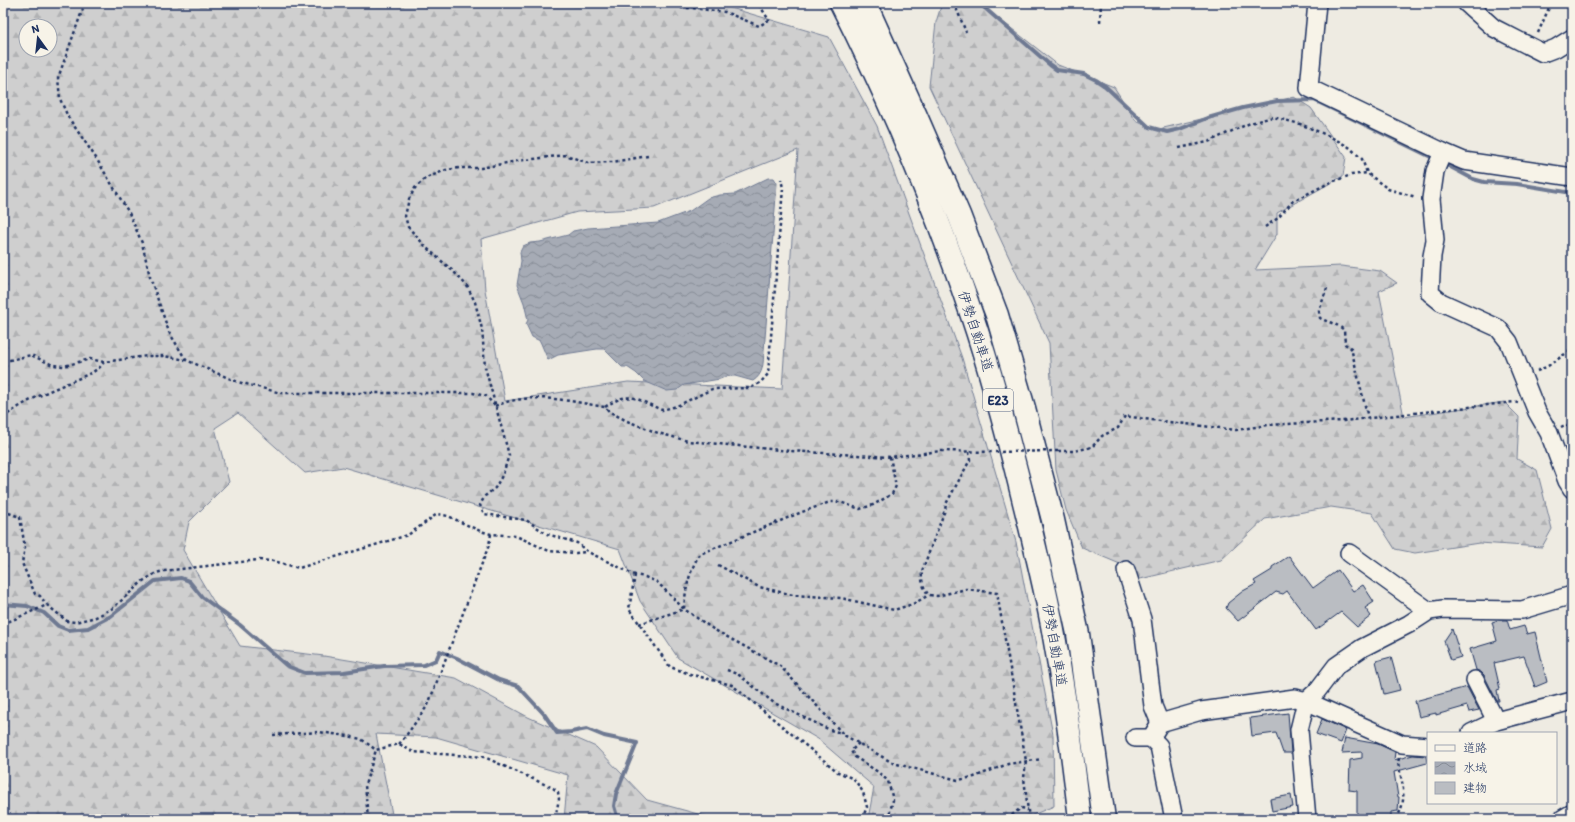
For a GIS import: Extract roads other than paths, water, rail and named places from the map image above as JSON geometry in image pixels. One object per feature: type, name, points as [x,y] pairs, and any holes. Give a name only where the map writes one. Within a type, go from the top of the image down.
[{"type":"highway","name":"伊勢自動車道","points":[[841,3],[896,120],[937,218],[973,317],[1002,413],[1029,522],[1054,635],[1071,745],[1080,819]]},
{"type":"highway","name":"伊勢自動車道","points":[[865,3],[959,216],[997,315],[1020,394],[1053,520],[1078,634],[1104,819]]},
{"type":"street","points":[[1317,3],[1309,88],[1464,161],[1572,177]]},
{"type":"street","points":[[1466,3],[1494,28],[1542,53],[1556,48],[1572,38]]},
{"type":"street","points":[[1443,152],[1435,171],[1431,199],[1435,240],[1432,256],[1430,293],[1441,302],[1498,328],[1509,342],[1537,412],[1549,433],[1567,481],[1572,489]]},
{"type":"street","points":[[1349,552],[1429,611]]},
{"type":"street","points":[[1126,570],[1142,619],[1153,706],[1160,723]]},
{"type":"street","points":[[1307,819],[1299,730],[1306,701],[1318,691],[1336,666],[1362,648],[1409,624],[1429,611],[1443,609],[1522,610],[1572,595]]},
{"type":"street","points":[[1475,680],[1496,720]]},
{"type":"street","points":[[1174,819],[1159,746],[1143,738],[1160,723],[1202,712],[1295,698],[1306,701],[1402,744],[1427,746]]},
{"type":"street","points":[[1473,732],[1496,720],[1572,701]]},
{"type":"street","points":[[1562,819],[1572,813]]},
{"type":"water","points":[[768,178],[774,178],[777,183],[763,364],[761,372],[757,378],[753,381],[735,376],[727,376],[720,379],[684,385],[677,390],[667,391],[644,381],[627,367],[622,367],[604,349],[558,355],[548,360],[540,341],[532,337],[526,324],[528,320],[524,303],[517,285],[521,261],[520,252],[523,246],[530,243],[568,235],[573,231],[588,228],[658,223],[690,211],[708,198],[720,195],[735,194]]},
{"type":"waterway","points":[[979,3],[1050,65],[1057,70],[1084,74],[1096,80],[1105,86],[1149,127],[1167,132],[1243,108],[1277,101],[1314,100],[1435,159]]},
{"type":"waterway","points":[[1443,163],[1473,179],[1484,182],[1517,184],[1572,193]]},
{"type":"waterway","points":[[3,604],[27,606],[44,613],[58,626],[68,630],[88,628],[111,616],[155,581],[181,578],[189,581],[202,597],[240,625],[287,666],[305,673],[344,672],[384,666],[424,665],[436,660],[440,651],[457,658],[499,680],[518,686],[544,714],[557,733],[587,729],[604,736],[637,743],[616,794],[614,806],[617,816],[622,819]]}]
